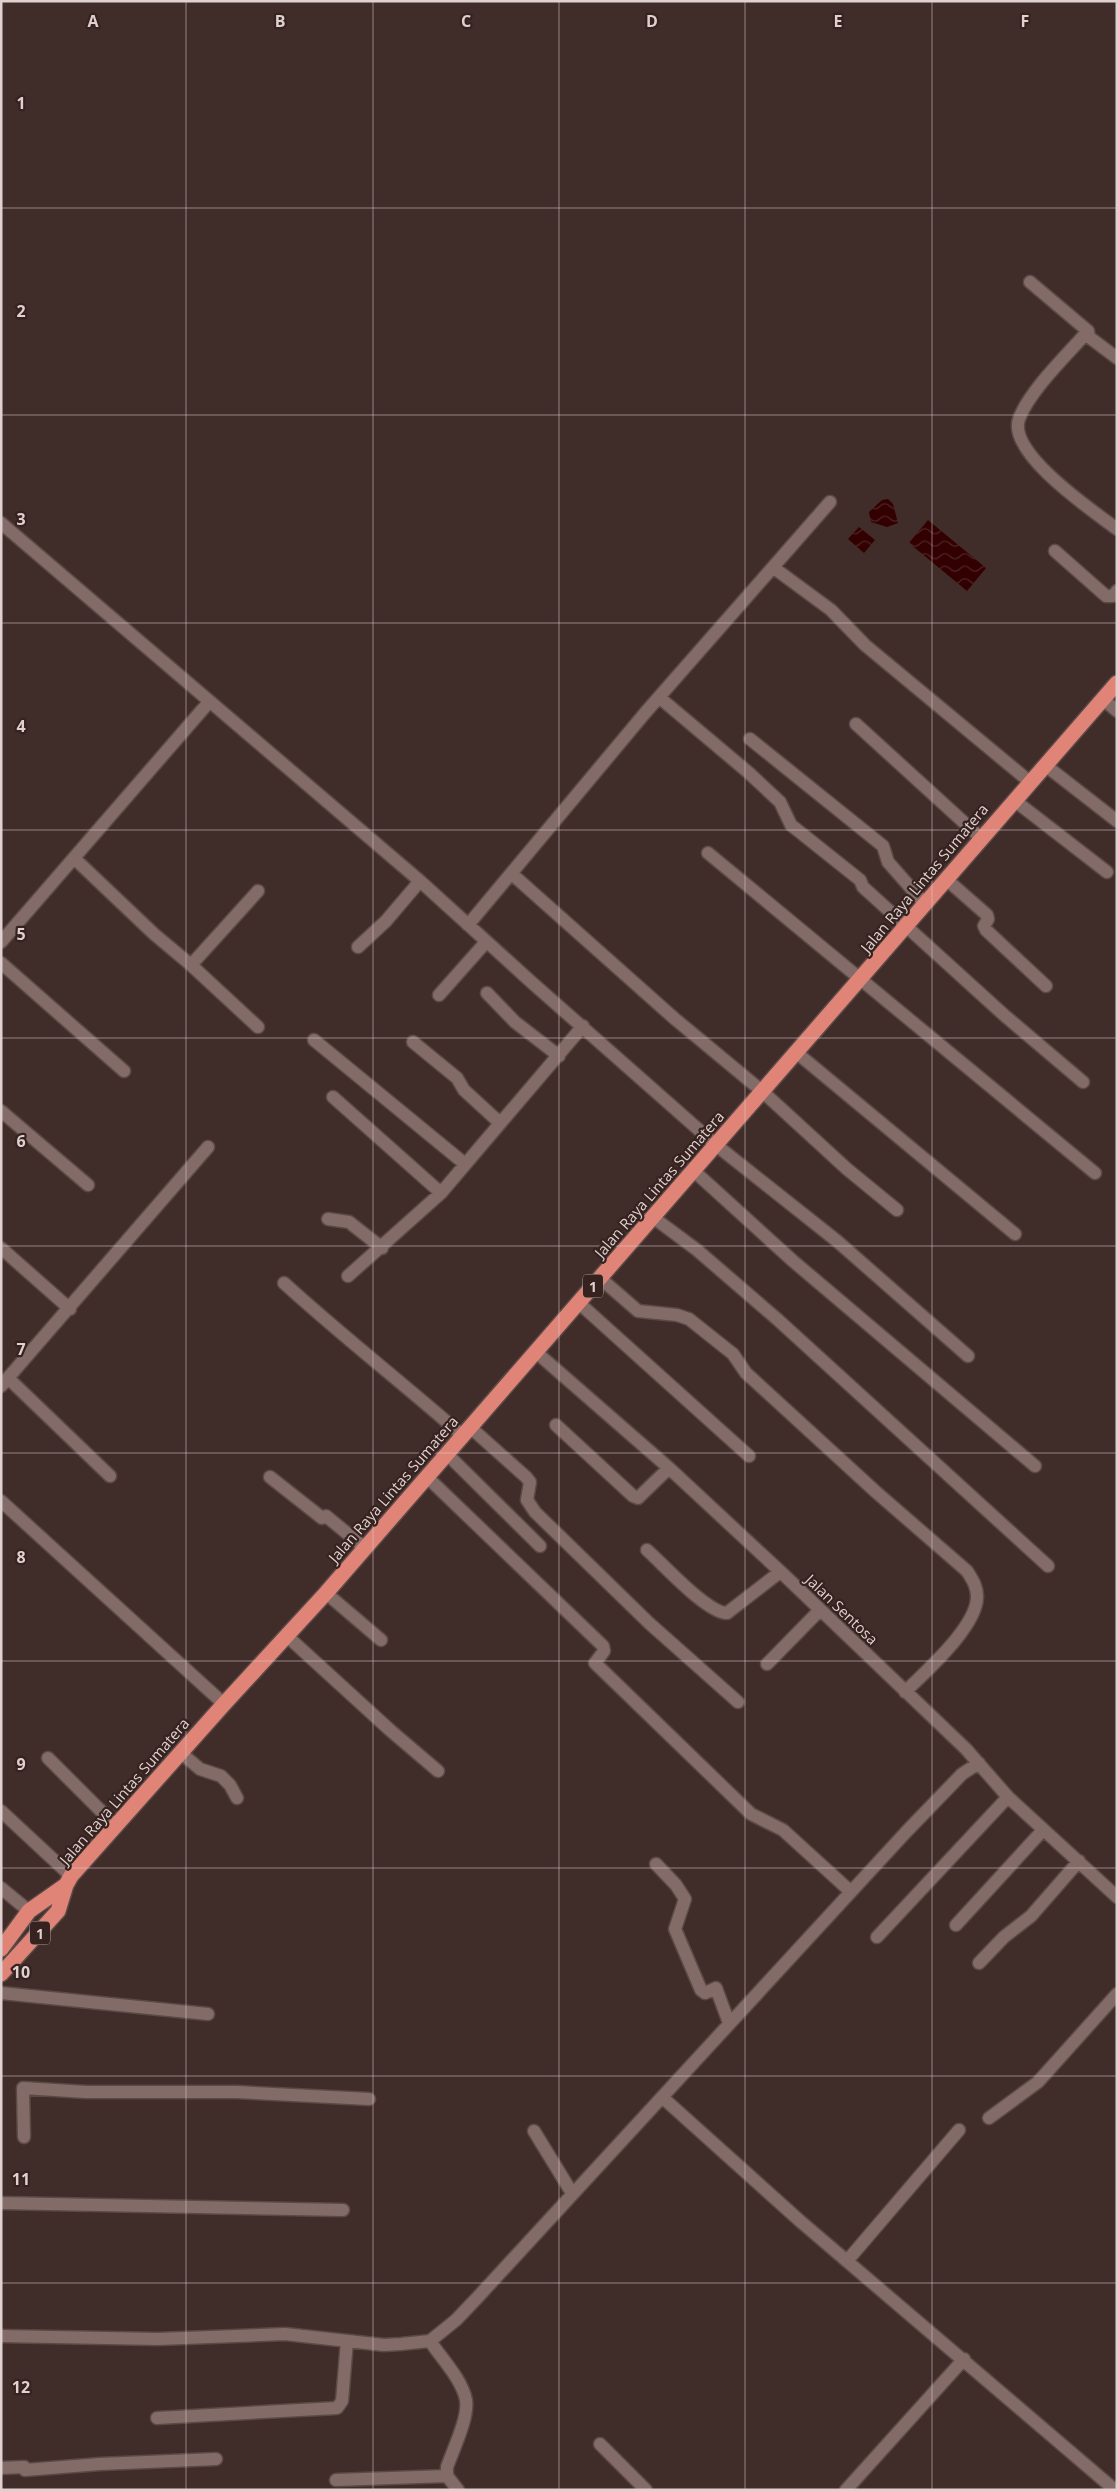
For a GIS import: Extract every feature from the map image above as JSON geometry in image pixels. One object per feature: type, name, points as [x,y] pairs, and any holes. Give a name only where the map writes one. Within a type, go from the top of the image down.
[{"type":"highway","name":"Jalan Raya Lintas Sumatera","points":[[1,1949],[29,1911],[69,1880],[224,1704],[288,1637],[654,1218],[1014,800],[1117,684]]},
{"type":"highway","name":"Jalan Raya Lintas Sumatera","points":[[1,1974],[58,1911],[69,1880]]},
{"type":"street","points":[[1030,282],[1088,331],[1089,338],[1117,358]]},
{"type":"street","points":[[1088,331],[1028,402],[1018,420],[1019,429],[1025,448],[1059,486],[1117,529]]},
{"type":"street","points":[[468,926],[645,713],[830,502]]},
{"type":"street","points":[[1,523],[420,881],[468,926],[716,1145],[837,1241],[968,1356]]},
{"type":"street","points":[[1055,551],[1106,596],[1113,596],[1117,591]]},
{"type":"street","points":[[774,568],[831,610],[865,645],[1030,782]]},
{"type":"street","points":[[660,698],[749,773],[780,802],[791,825],[860,880],[863,887],[906,926],[1083,1082]]},
{"type":"street","points":[[1103,699],[1117,711]]},
{"type":"street","points":[[1,942],[75,859],[209,702]]},
{"type":"street","points":[[856,724],[981,838]]},
{"type":"street","points":[[750,739],[883,846],[888,862],[925,904]]},
{"type":"street","points":[[1045,765],[1117,821]]},
{"type":"street","points":[[1014,800],[1106,872]]},
{"type":"street","points":[[708,853],[1095,1173]]},
{"type":"street","points":[[75,859],[154,934],[191,965],[258,1027]]},
{"type":"street","points":[[512,874],[675,1019],[762,1092],[847,1169],[896,1210]]},
{"type":"street","points":[[946,879],[987,915],[988,920],[984,926],[986,930],[1046,986]]},
{"type":"street","points":[[358,947],[386,921],[420,881]]},
{"type":"street","points":[[191,965],[258,891]]},
{"type":"street","points":[[439,995],[486,942]]},
{"type":"street","points":[[1,963],[124,1072]]},
{"type":"street","points":[[487,993],[515,1022],[559,1056]]},
{"type":"street","points":[[348,1276],[382,1248],[441,1193],[583,1026]]},
{"type":"street","points":[[314,1040],[465,1164]]},
{"type":"street","points":[[413,1042],[457,1078],[464,1090],[500,1123]]},
{"type":"street","points":[[797,1053],[1014,1234]]},
{"type":"street","points":[[333,1097],[441,1193]]},
{"type":"street","points":[[1,1111],[88,1185]]},
{"type":"street","points":[[110,1476],[5,1382],[208,1147]]},
{"type":"street","points":[[694,1171],[793,1261],[1035,1466]]},
{"type":"street","points":[[328,1218],[349,1222],[382,1248]]},
{"type":"street","points":[[654,1218],[697,1250],[777,1320],[1048,1566]]},
{"type":"street","points":[[1,1248],[70,1309]]},
{"type":"street","points":[[600,1278],[638,1311],[684,1316],[698,1325],[733,1354],[746,1373],[868,1485],[967,1571],[975,1585],[977,1597],[975,1607],[965,1626],[905,1692]]},
{"type":"street","points":[[284,1283],[331,1327],[526,1477],[530,1482],[527,1500],[535,1512],[649,1623],[738,1702]]},
{"type":"street","points":[[579,1303],[749,1456]]},
{"type":"street","name":"Jalan Sentosa","points":[[536,1352],[668,1468],[780,1572],[979,1763],[1008,1797],[1117,1897]]},
{"type":"street","points":[[556,1425],[633,1496],[638,1498],[668,1468]]},
{"type":"street","points":[[447,1454],[540,1546]]},
{"type":"street","points":[[270,1477],[322,1518],[326,1516],[365,1548]]},
{"type":"street","points":[[427,1477],[602,1646],[604,1651],[595,1662],[649,1716],[751,1814],[783,1830],[850,1892]]},
{"type":"street","points":[[1,1501],[224,1704]]},
{"type":"street","points":[[648,1550],[702,1600],[720,1613],[727,1613],[780,1572]]},
{"type":"street","points":[[326,1593],[381,1640]]},
{"type":"street","points":[[767,1664],[820,1610]]},
{"type":"street","points":[[288,1637],[391,1731],[438,1770]]},
{"type":"street","points":[[181,1753],[200,1769],[220,1776],[230,1784],[237,1798]]},
{"type":"street","points":[[48,1758],[116,1826]]},
{"type":"street","points":[[1,2336],[158,2339],[286,2334],[384,2344],[430,2340],[456,2320],[850,1892],[962,1774],[979,1763]]},
{"type":"street","points":[[877,1937],[1008,1797]]},
{"type":"street","points":[[1,1811],[69,1880]]},
{"type":"street","points":[[956,1924],[1043,1830]]},
{"type":"street","points":[[978,1963],[1004,1937],[1031,1916],[1079,1861]]},
{"type":"street","points":[[656,1864],[676,1884],[685,1899],[685,1905],[675,1929],[701,1990],[705,1992],[716,1988],[729,2023]]},
{"type":"street","points":[[1,1888],[29,1911]]},
{"type":"street","points":[[1,1993],[208,2014]]},
{"type":"street","points":[[989,2118],[1038,2082],[1117,1994]]},
{"type":"street","points":[[24,2137],[23,2088],[86,2092],[236,2092],[369,2099]]},
{"type":"street","points":[[662,2097],[847,2261],[1115,2490]]},
{"type":"street","points":[[847,2261],[959,2130]]},
{"type":"street","points":[[534,2131],[572,2193]]},
{"type":"street","points":[[1,2203],[343,2210]]},
{"type":"street","points":[[430,2340],[463,2389],[467,2402],[458,2438],[446,2467],[447,2476],[458,2490]]},
{"type":"street","points":[[157,2418],[337,2408],[342,2401],[347,2341]]},
{"type":"street","points":[[855,2487],[964,2360]]},
{"type":"street","points":[[600,2444],[646,2490]]},
{"type":"street","points":[[1,2468],[24,2467],[25,2470],[100,2464],[216,2460]]},
{"type":"street","points":[[336,2480],[447,2476]]},
{"type":"water","points":[[888,499],[893,504],[898,523],[887,527],[871,522],[869,512],[882,500]]},
{"type":"water","points":[[928,520],[986,568],[967,591],[909,543]]},
{"type":"water","points":[[859,527],[875,540],[864,553],[848,539]]}]
